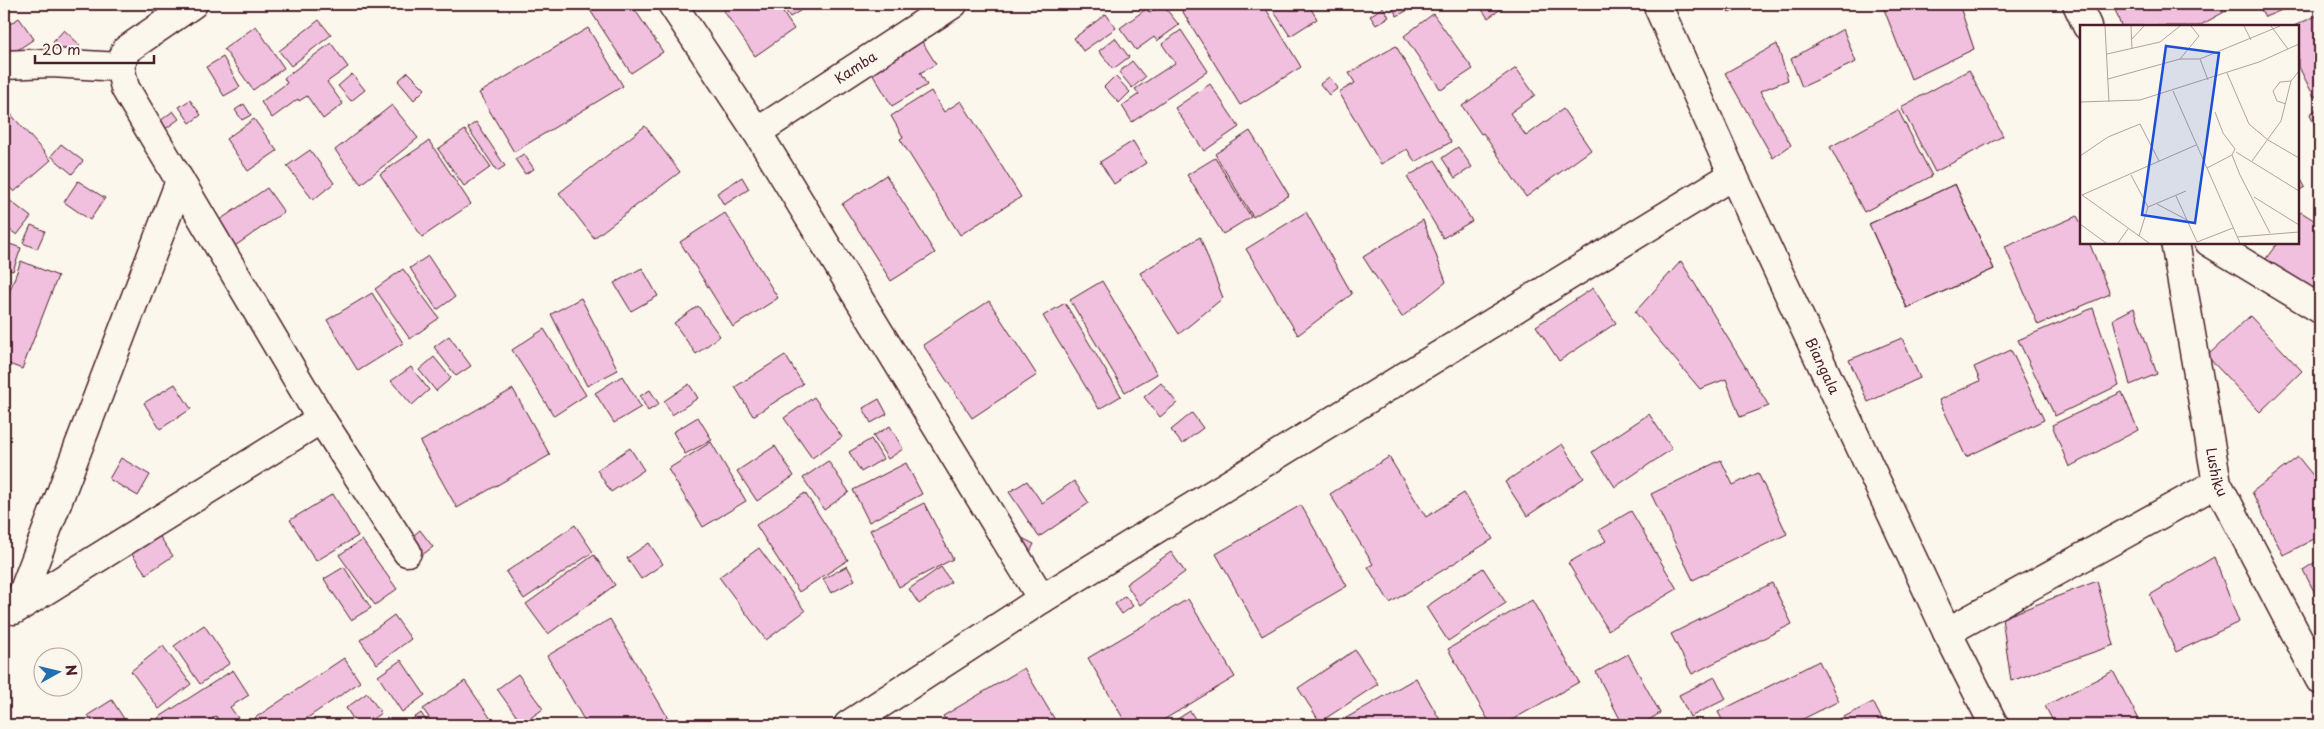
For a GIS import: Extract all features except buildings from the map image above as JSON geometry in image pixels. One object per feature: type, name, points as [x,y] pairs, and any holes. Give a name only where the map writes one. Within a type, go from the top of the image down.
[{"type":"street","points":[[194,4],[126,50],[120,67],[125,88],[321,419],[407,552]]},
{"type":"street","points":[[672,4],[757,132],[1042,599]]},
{"type":"street","name":"Kamba","points":[[757,132],[953,4]]},
{"type":"street","name":"Biangala","points":[[1656,4],[1733,176],[1947,632],[1994,725]]},
{"type":"street","points":[[2077,4],[2087,25]]},
{"type":"street","points":[[4,65],[51,63],[120,67]]},
{"type":"street","points":[[848,725],[1042,599],[1733,176]]},
{"type":"street","points":[[11,612],[180,181]]},
{"type":"street","name":"Lushiku","points":[[2174,244],[2217,484],[2320,680]]},
{"type":"street","points":[[2212,244],[2320,309]]},
{"type":"street","points":[[11,612],[321,419]]},
{"type":"street","points":[[1947,632],[2217,484]]}]
